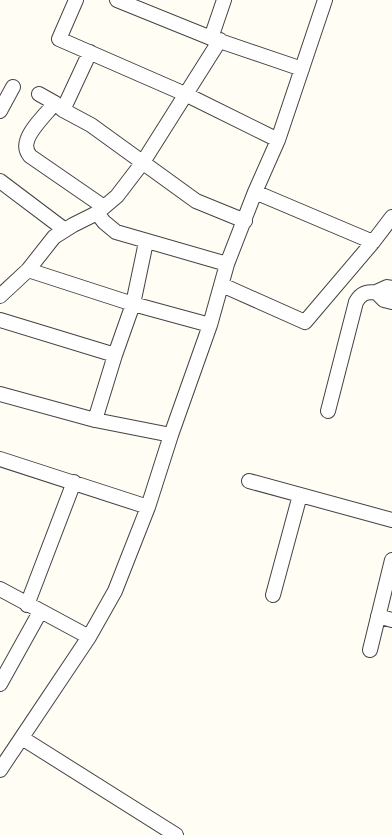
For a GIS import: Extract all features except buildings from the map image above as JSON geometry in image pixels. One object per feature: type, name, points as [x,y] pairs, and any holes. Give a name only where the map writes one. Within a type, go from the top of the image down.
[{"type":"street","points":[[76,0],[59,39],[185,94],[278,140]]},
{"type":"street","points":[[117,0],[216,39],[302,69]]},
{"type":"street","points":[[0,296],[28,270],[54,237],[100,210],[117,196],[143,162],[185,94],[216,39],[224,0]]},
{"type":"street","points":[[0,770],[89,637],[115,591],[148,507],[171,435],[210,325],[227,264],[255,192],[278,140],[325,0]]},
{"type":"street","points":[[90,52],[59,106],[33,130],[27,142],[26,150],[30,156],[100,210],[104,222],[116,232],[146,242],[227,264]]},
{"type":"street","points":[[0,111],[13,87]]},
{"type":"street","points":[[39,94],[91,125],[196,201],[245,221]]},
{"type":"street","points":[[0,181],[65,230]]},
{"type":"street","points":[[255,192],[373,242]]},
{"type":"street","points":[[222,285],[305,322],[373,242],[392,217]]},
{"type":"street","points":[[95,420],[115,355],[133,304],[146,242]]},
{"type":"street","points":[[28,270],[133,304],[210,325]]},
{"type":"street","points":[[328,411],[358,298],[366,292],[376,292],[386,287],[392,288]]},
{"type":"street","points":[[376,292],[384,300],[392,302]]},
{"type":"street","points":[[0,320],[115,355]]},
{"type":"street","points":[[0,394],[95,420],[171,435]]},
{"type":"street","points":[[0,458],[148,507]]},
{"type":"street","points":[[249,481],[392,520]]},
{"type":"street","points":[[27,605],[74,482]]},
{"type":"street","points":[[273,595],[300,495]]},
{"type":"street","points":[[370,650],[392,560]]},
{"type":"street","points":[[0,589],[27,605],[89,637]]},
{"type":"street","points":[[0,684],[40,612]]},
{"type":"street","points":[[378,616],[392,620]]},
{"type":"street","points":[[22,738],[176,835]]}]
